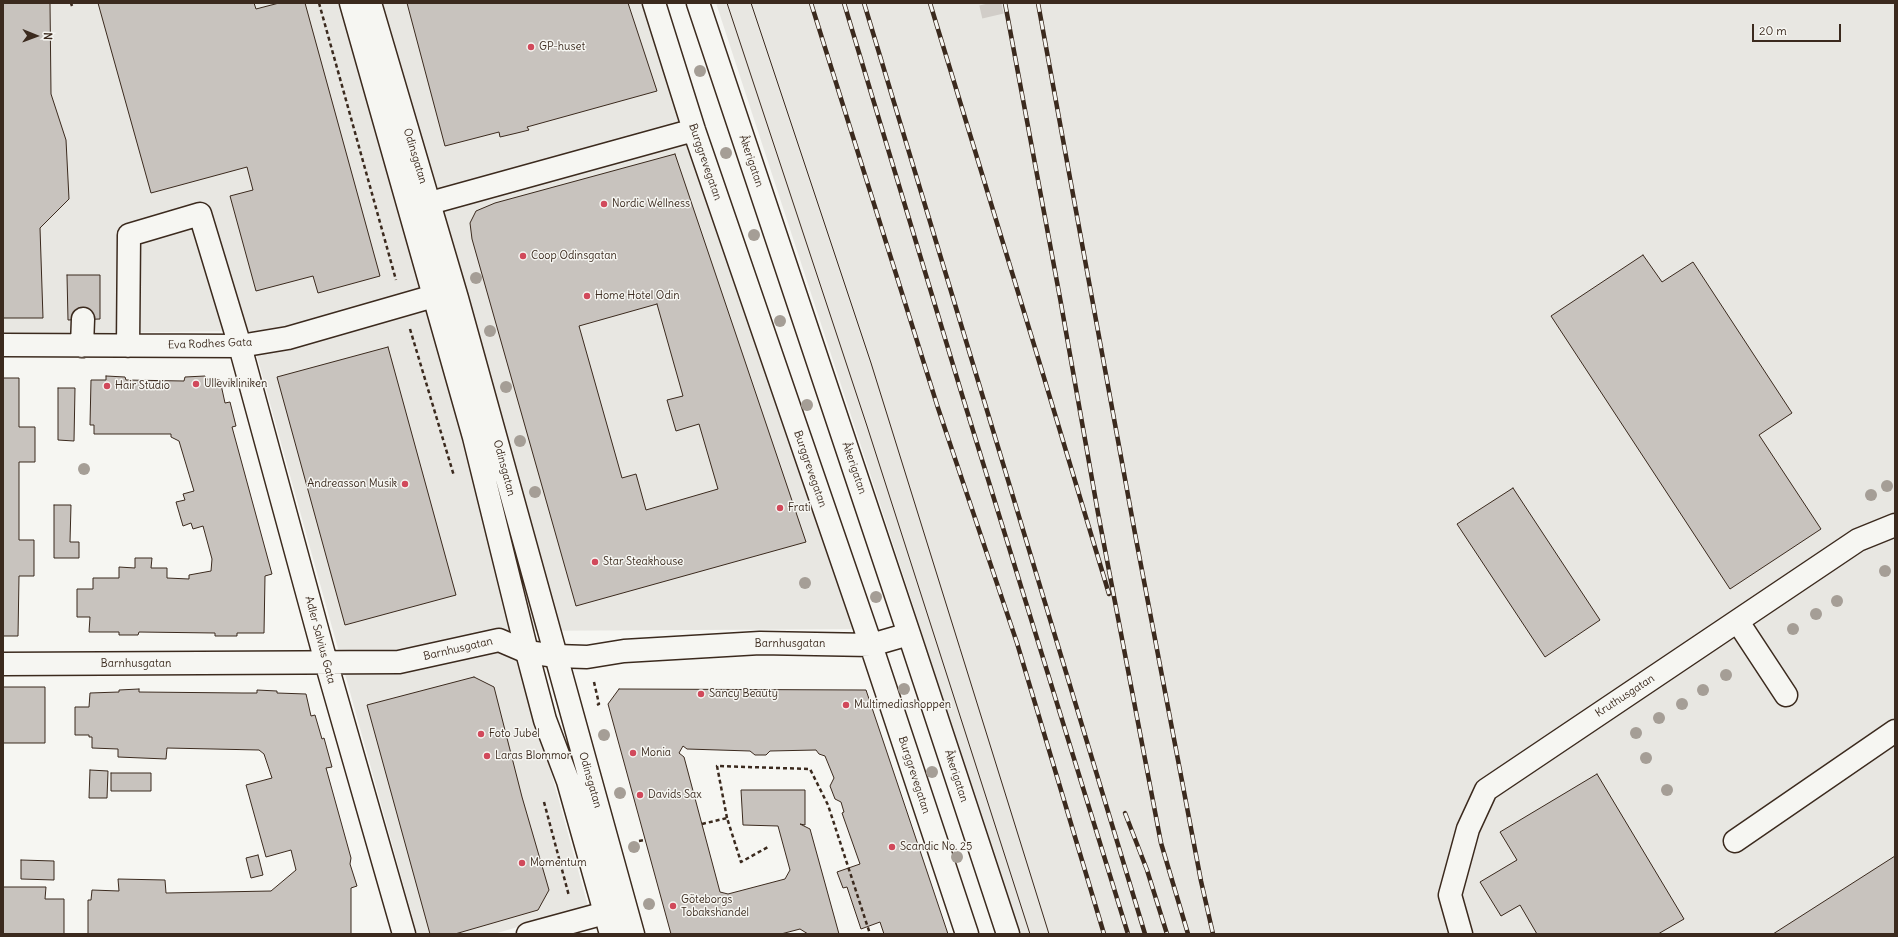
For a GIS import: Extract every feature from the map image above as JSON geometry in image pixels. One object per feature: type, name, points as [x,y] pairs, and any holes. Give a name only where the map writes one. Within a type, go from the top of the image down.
[{"type":"street","name":"Odinsgatan","points":[[351,3],[474,437],[545,720],[568,781],[611,934]]},
{"type":"street","name":"Odinsgatan","points":[[370,3],[430,203],[633,934]]},
{"type":"street","name":"Burggrevegatan","points":[[654,3],[694,130],[871,645],[967,934]]},
{"type":"street","name":"Åkerigatan","points":[[698,3],[1008,934]]},
{"type":"street","points":[[430,203],[694,130]]},
{"type":"street","name":"Adler Salvius Gata","points":[[128,346],[129,235],[200,214],[240,346],[326,662],[404,934]]},
{"type":"street","name":"Eva Rodhes Gata","points":[[3,345],[240,346],[288,338],[434,296]]},
{"type":"street","points":[[82,346],[83,319]]},
{"type":"street","name":"Kruthusgatan","points":[[1461,934],[1450,896],[1468,829],[1486,790],[1858,540],[1895,525]]},
{"type":"street","points":[[1738,622],[1786,695]]},
{"type":"street","name":"Barnhusgatan","points":[[3,664],[399,662],[499,640],[527,652],[556,656],[588,657],[624,651],[760,643],[871,645],[909,634]]},
{"type":"street","points":[[1735,841],[1895,731]]},
{"type":"street","points":[[528,934],[605,913]]},
{"type":"path","points":[[319,3],[403,305],[455,480]]},
{"type":"path","points":[[768,847],[741,862],[727,818],[717,766],[810,769],[828,805],[870,934]]},
{"type":"path","points":[[544,801],[576,921]]},
{"type":"path","points":[[702,824],[727,818]]},
{"type":"path","points":[[638,841],[645,840]]},
{"type":"shaded area","points":[[3,3],[663,3],[873,629],[512,631],[588,906],[494,934],[417,934],[250,331],[3,334]]},
{"type":"shaded area","points":[[716,3],[1895,3],[1895,934],[1017,934],[913,605]]},
{"type":"building","points":[[3,3],[50,3],[51,94],[66,140],[69,199],[40,228],[43,318],[3,318]]},
{"type":"building","points":[[98,3],[254,3],[256,9],[279,3],[305,3],[380,276],[318,293],[313,276],[256,291],[230,196],[253,190],[247,167],[151,193]]},
{"type":"building","name":"GP-huset","points":[[407,3],[628,3],[657,91],[527,127],[529,130],[500,137],[499,132],[445,146]]},
{"type":"building","points":[[675,154],[806,542],[576,606],[472,239],[470,223],[476,211],[495,203]],"holes":[[[657,304],[683,396],[667,400],[676,431],[699,424],[718,489],[646,510],[636,474],[622,478],[579,326]]]},
{"type":"building","points":[[1643,255],[1662,282],[1693,262],[1792,413],[1759,435],[1821,529],[1730,589],[1551,316]]},
{"type":"building","points":[[67,275],[100,275],[100,319],[68,320]]},
{"type":"building","points":[[388,347],[456,595],[345,625],[277,377]]},
{"type":"building","points":[[106,376],[125,377],[126,380],[184,381],[185,377],[205,376],[206,379],[220,380],[225,403],[230,402],[236,426],[232,427],[272,574],[265,576],[264,633],[237,633],[237,636],[215,636],[215,633],[139,632],[138,635],[119,635],[119,632],[89,632],[90,617],[77,617],[77,589],[93,589],[93,578],[119,578],[119,567],[135,568],[135,558],[152,558],[151,568],[167,568],[167,578],[189,579],[189,575],[211,571],[212,559],[203,526],[193,529],[191,523],[183,526],[176,502],[185,500],[183,494],[194,491],[179,441],[171,437],[171,434],[94,434],[94,425],[90,425],[91,380],[106,380]]},
{"type":"building","points":[[3,378],[19,378],[19,427],[35,427],[35,462],[19,462],[19,540],[34,540],[34,576],[19,576],[18,636],[3,636]]},
{"type":"building","points":[[58,388],[75,388],[74,441],[58,440]]},
{"type":"building","points":[[1513,488],[1600,620],[1545,657],[1457,524]]},
{"type":"building","points":[[54,505],[71,505],[70,542],[79,542],[79,558],[54,558]]},
{"type":"building","points":[[474,677],[494,687],[522,797],[549,890],[538,910],[455,934],[430,934],[367,705]]},
{"type":"building","points":[[3,687],[45,687],[45,743],[3,743]]},
{"type":"building","points":[[139,689],[139,692],[257,693],[257,690],[277,691],[277,693],[306,694],[311,716],[315,715],[322,739],[324,738],[332,767],[326,768],[351,858],[350,864],[357,886],[351,888],[351,934],[88,934],[88,900],[91,900],[92,890],[119,891],[118,879],[165,880],[166,893],[271,891],[296,870],[291,850],[266,857],[246,785],[272,778],[264,754],[259,750],[167,748],[166,759],[118,757],[118,749],[92,748],[92,737],[89,737],[89,735],[75,735],[75,707],[89,707],[90,693],[119,692],[119,690]]},
{"type":"building","points":[[619,689],[866,690],[948,934],[884,934],[880,922],[861,929],[847,887],[843,888],[837,872],[860,864],[842,813],[844,812],[841,802],[835,799],[830,786],[834,778],[825,756],[819,754],[816,750],[770,751],[766,755],[755,755],[750,751],[687,749],[683,746],[679,753],[684,757],[720,892],[728,894],[785,879],[790,870],[778,826],[743,825],[741,790],[805,790],[805,825],[800,824],[810,829],[839,934],[808,934],[800,929],[781,934],[671,934],[608,704]]},
{"type":"building","points":[[90,770],[108,771],[107,798],[89,798]]},
{"type":"building","points":[[111,773],[151,773],[151,791],[111,791]]},
{"type":"building","points":[[1597,774],[1684,919],[1658,934],[1537,934],[1520,905],[1501,916],[1480,882],[1517,860],[1500,832]]},
{"type":"building","points":[[258,855],[263,875],[251,878],[246,858]]},
{"type":"building","points":[[1895,856],[1895,934],[1773,934]]},
{"type":"building","points":[[21,860],[54,861],[54,880],[21,879]]},
{"type":"building","points":[[3,887],[46,887],[45,899],[64,899],[64,934],[3,934]]},
{"type":"tunnel","points":[[990,3],[993,16]]},
{"type":"tram line","points":[[727,3],[867,426],[1030,934]]},
{"type":"tram line","points":[[751,3],[871,363],[1049,934]]},
{"type":"railway","points":[[811,3],[938,408],[1017,643],[1104,934]]},
{"type":"railway","points":[[844,3],[963,398],[1128,934]]},
{"type":"railway","points":[[864,3],[1145,934]]},
{"type":"railway","points":[[930,3],[1109,594]]},
{"type":"railway","points":[[1005,3],[1098,513],[1161,843],[1188,934]]},
{"type":"railway","points":[[1038,3],[1136,539],[1201,881],[1213,934]]},
{"type":"railway","points":[[1125,813],[1147,870],[1167,934]]},
{"type":"place","name":"GP-huset","points":[[531,47]]},
{"type":"place","name":"Nordic Wellness","points":[[604,204]]},
{"type":"place","name":"Coop Odinsgatan","points":[[523,256]]},
{"type":"place","name":"Home Hotel Odin","points":[[587,296]]},
{"type":"place","name":"Ullevikliniken","points":[[196,384]]},
{"type":"place","name":"Hair Studio","points":[[107,386]]},
{"type":"place","name":"Andreasson Musik","points":[[405,484]]},
{"type":"place","name":"Frati","points":[[780,508]]},
{"type":"place","name":"Star Steakhouse","points":[[595,562]]},
{"type":"place","name":"Sancy Beauty","points":[[701,694]]},
{"type":"place","name":"Multimediashoppen","points":[[846,705]]},
{"type":"place","name":"Foto Jubel","points":[[481,734]]},
{"type":"place","name":"Monia","points":[[633,753]]},
{"type":"place","name":"Laras Blommor","points":[[487,756]]},
{"type":"place","name":"Davids Sax","points":[[640,795]]},
{"type":"place","name":"Scandic No. 25","points":[[892,847]]},
{"type":"place","name":"Momentum","points":[[522,863]]},
{"type":"place","name":"Göteborgs Tobakshandel","points":[[673,906]]}]
